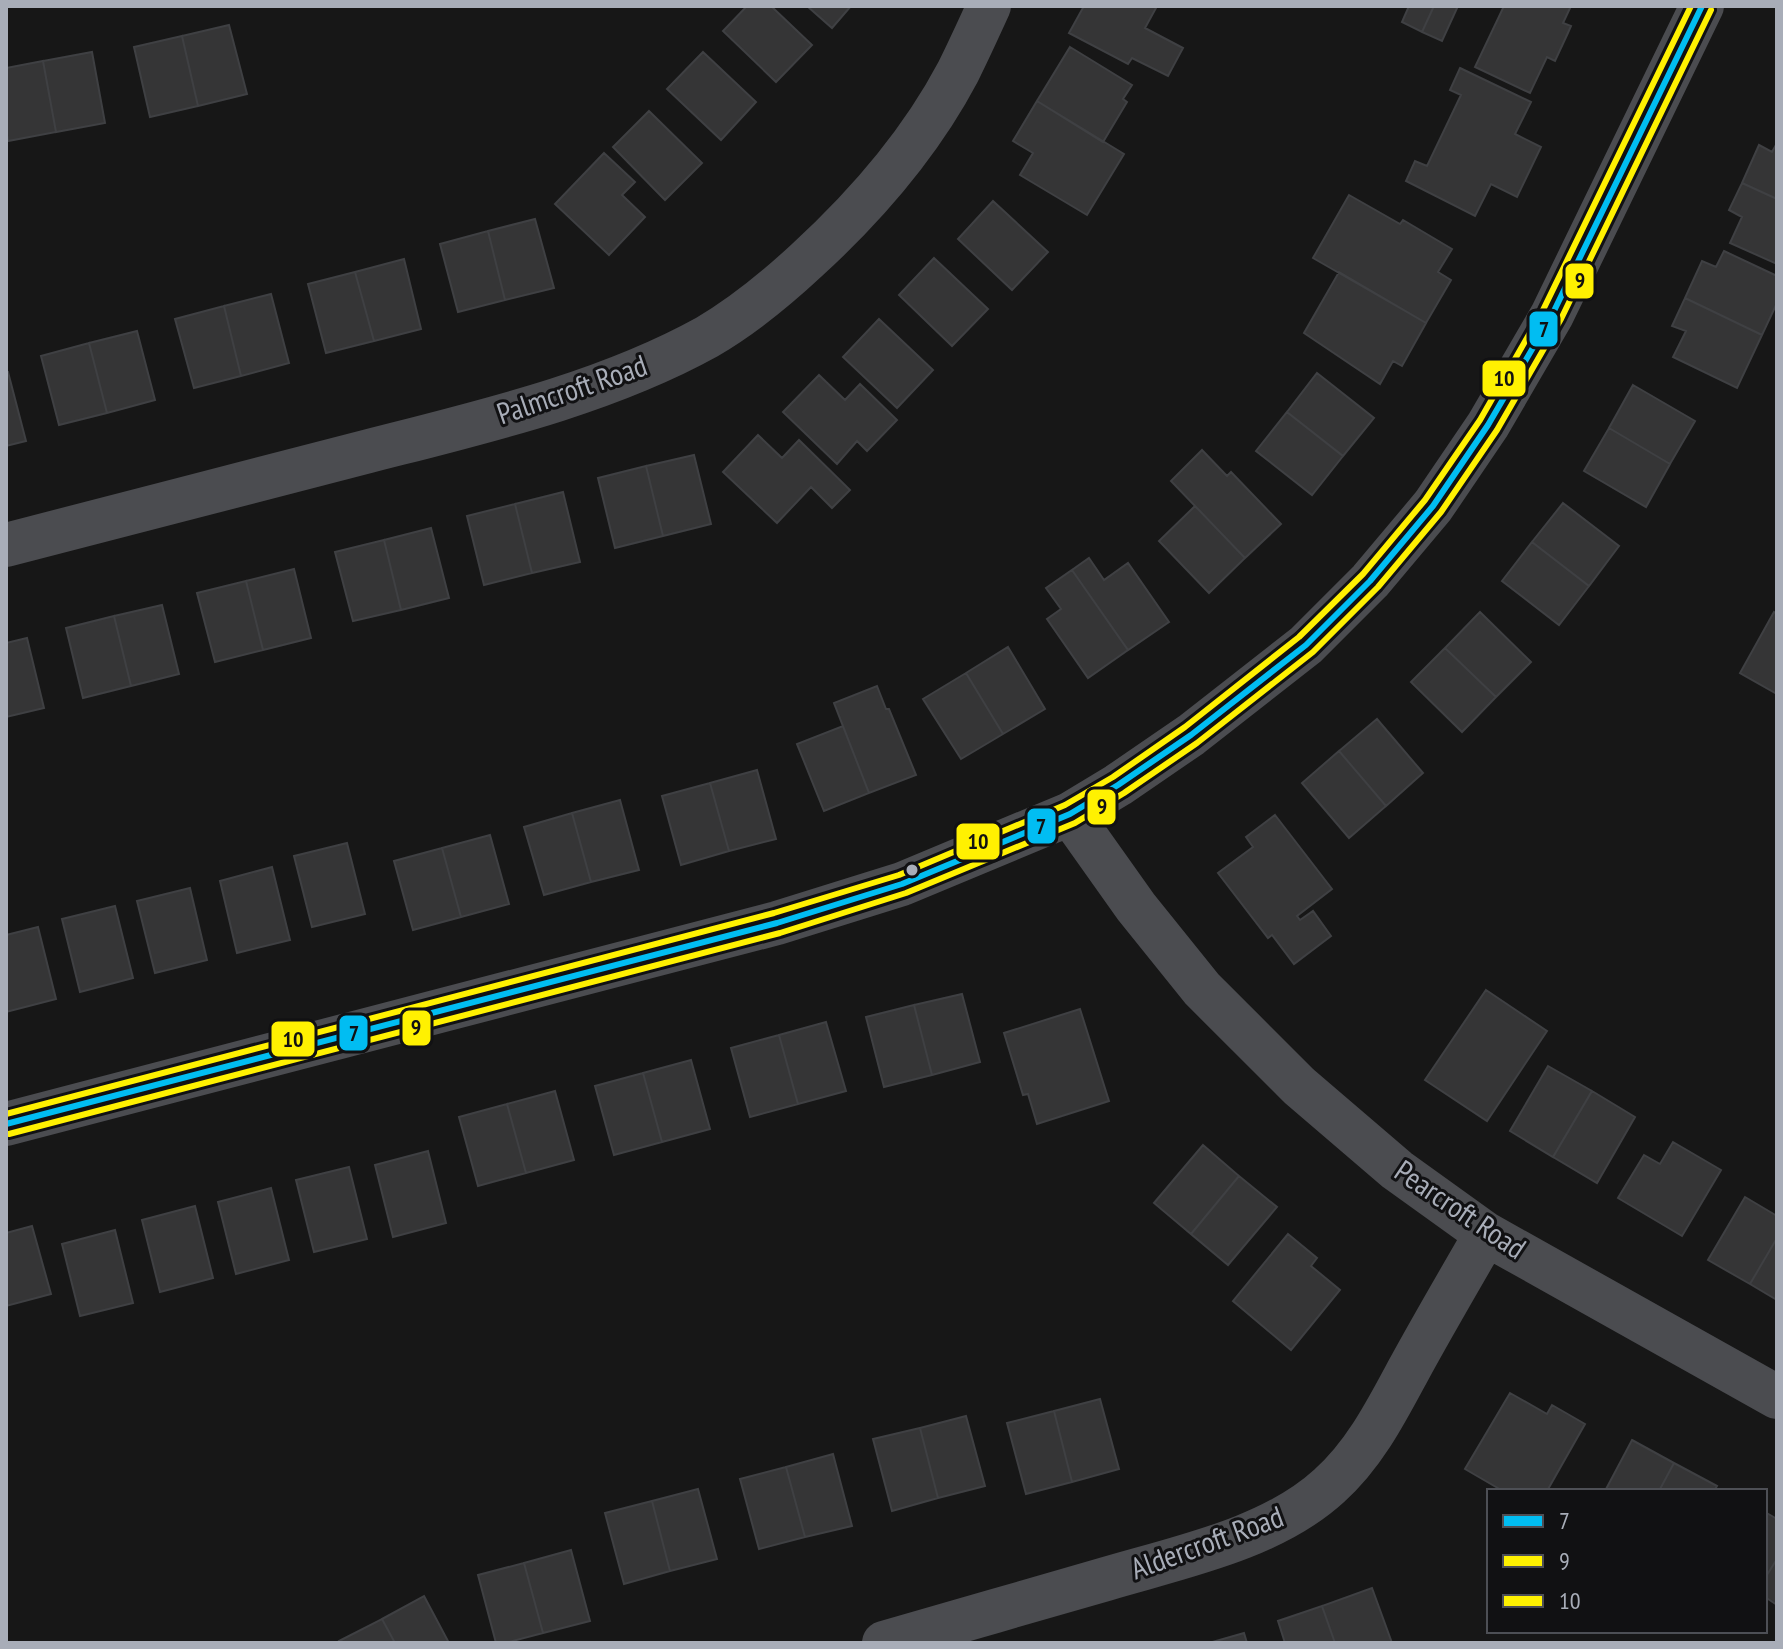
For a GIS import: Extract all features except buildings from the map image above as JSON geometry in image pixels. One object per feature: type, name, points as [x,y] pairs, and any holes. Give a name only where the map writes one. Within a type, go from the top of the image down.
[{"type":"street","name":"Palmcroft Road","points":[[6,545],[442,432],[570,395],[636,370],[707,336],[786,280],[874,192],[906,154],[936,110],[989,6]]},
{"type":"street","points":[[6,1124],[777,923],[902,884],[1070,814],[1118,785],[1191,735],[1306,645],[1370,581],[1433,506],[1488,425],[1552,315],[1702,6]]},
{"type":"street","name":"Pearcroft Road","points":[[1070,814],[1136,907],[1202,989],[1299,1086],[1397,1170],[1486,1234],[1777,1397]]},
{"type":"street","name":"Aldercroft Road","points":[[884,1643],[1197,1552],[1253,1532],[1299,1510],[1330,1486],[1381,1422],[1486,1234]]},
{"type":"transit line","name":"10","points":[[6,1114],[774,913],[899,875],[1065,805],[1113,777],[1185,727],[1299,637],[1363,574],[1425,500],[1480,420],[1543,310],[1691,6]]},
{"type":"transit line","name":"7","points":[[6,1124],[777,923],[902,884],[1070,814],[1118,785],[1191,735],[1306,645],[1370,581],[1433,506],[1488,425],[1552,315],[1702,6]]},
{"type":"transit line","name":"9","points":[[9,1134],[780,933],[906,893],[1075,823],[1124,793],[1197,743],[1313,652],[1378,587],[1441,512],[1497,430],[1561,319],[1711,10]]}]
